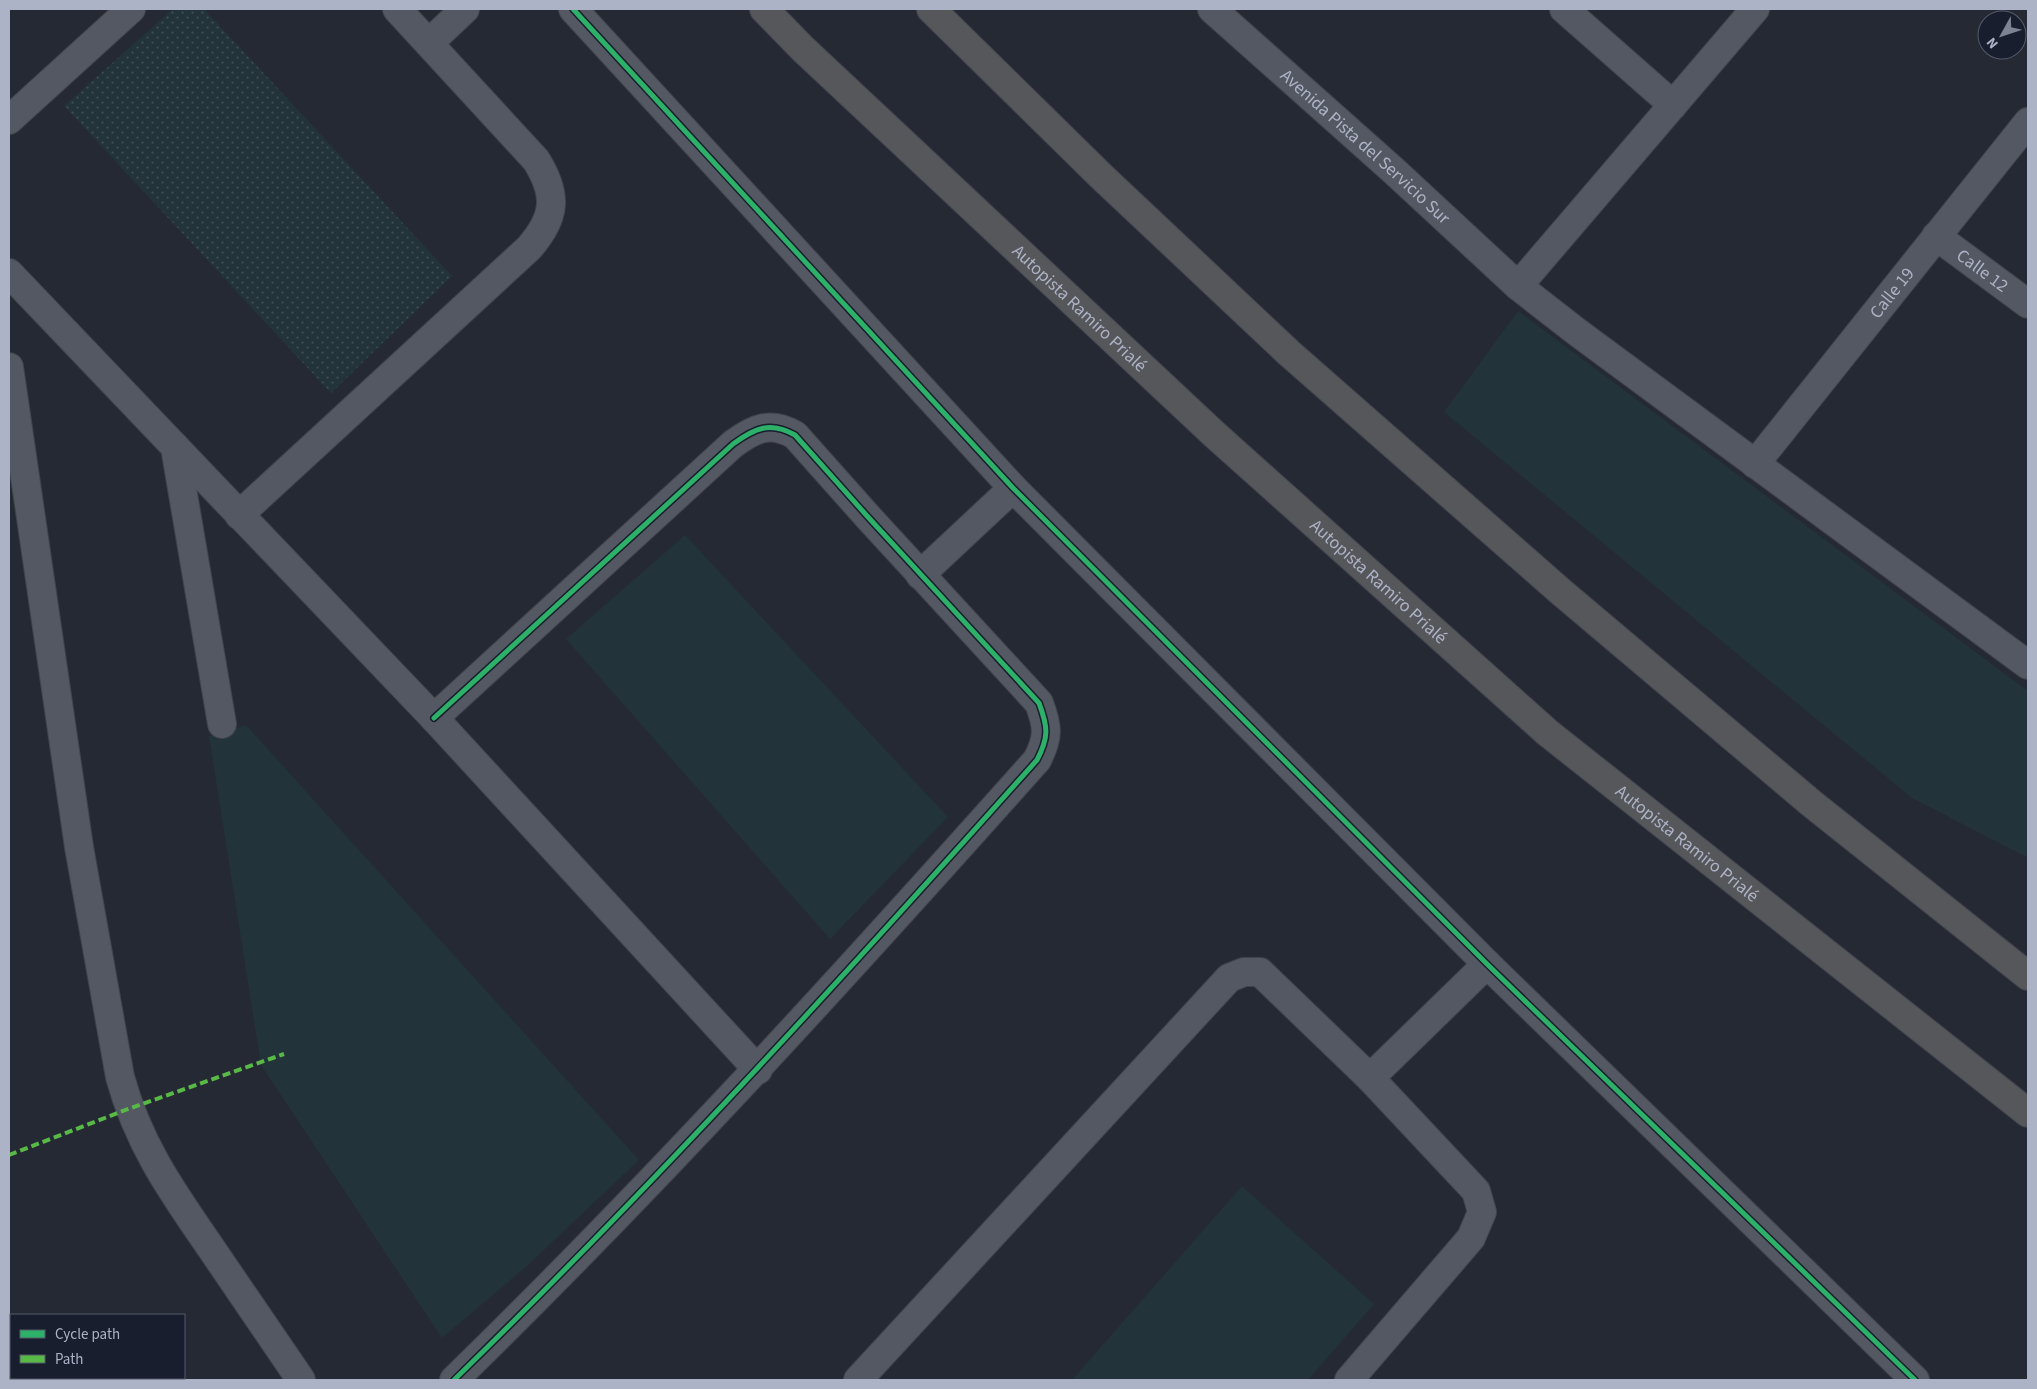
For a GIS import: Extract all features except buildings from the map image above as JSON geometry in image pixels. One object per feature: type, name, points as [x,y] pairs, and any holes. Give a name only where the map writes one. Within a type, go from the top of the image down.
[{"type":"highway","name":"Autopista Ramiro Prialé","points":[[764,9],[810,55],[1214,434],[1548,733],[2028,1113]]},
{"type":"highway","points":[[931,9],[1101,176],[1297,360],[1560,591],[1852,838],[2028,976]]},
{"type":"street","points":[[9,120],[131,9]]},
{"type":"street","points":[[239,515],[529,248],[542,233],[549,218],[550,192],[546,176],[536,160],[397,9]]},
{"type":"street","points":[[429,43],[466,9]]},
{"type":"street","points":[[573,9],[1013,488],[1487,964],[1915,1380]]},
{"type":"street","name":"Avenida Pista del Servicio Sur","points":[[1212,9],[1394,171],[1518,286],[1755,464],[2028,665]]},
{"type":"street","points":[[1564,9],[1673,106]]},
{"type":"street","points":[[1518,286],[1755,9]]},
{"type":"street","name":"Calle 19","points":[[1755,464],[2028,122]]},
{"type":"street","name":"Calle 12","points":[[1936,236],[2028,304]]},
{"type":"street","points":[[9,273],[434,718],[758,1070]]},
{"type":"street","points":[[9,367],[79,847],[120,1078],[128,1109],[158,1169],[179,1204],[301,1380]]},
{"type":"street","points":[[434,718],[732,444],[746,434],[760,428],[774,427],[796,435],[920,575],[1039,703],[1045,719],[1047,734],[1044,748],[1037,760],[758,1070],[650,1183],[454,1380]]},
{"type":"street","points":[[175,447],[222,724]]},
{"type":"street","points":[[920,575],[1013,488]]},
{"type":"street","points":[[1370,1078],[1487,964]]},
{"type":"street","points":[[858,1380],[1229,978],[1244,972],[1260,972],[1370,1078],[1476,1191],[1482,1212],[1471,1238],[1349,1380]]},
{"type":"shaded area","points":[[173,9],[204,9],[452,276],[331,393],[64,106]]},
{"type":"shaded area","points":[[1518,311],[2028,691],[2028,858],[1912,798],[1444,412]]},
{"type":"shaded area","points":[[685,535],[948,817],[830,939],[566,639]]},
{"type":"shaded area","points":[[246,725],[639,1160],[527,1266],[442,1338],[261,1065],[209,736]]},
{"type":"shaded area","points":[[1242,1186],[1374,1304],[1308,1380],[1072,1380]]},
{"type":"marked path","points":[[9,1155],[128,1109],[284,1054]]},
{"type":"cycle path","points":[[573,9],[1013,488],[1487,964],[1915,1380]]},
{"type":"cycle path","points":[[434,718],[733,444],[756,430],[770,427],[795,435],[1039,703],[1046,732],[1044,745],[1037,760],[823,997],[678,1153],[454,1380]]}]
